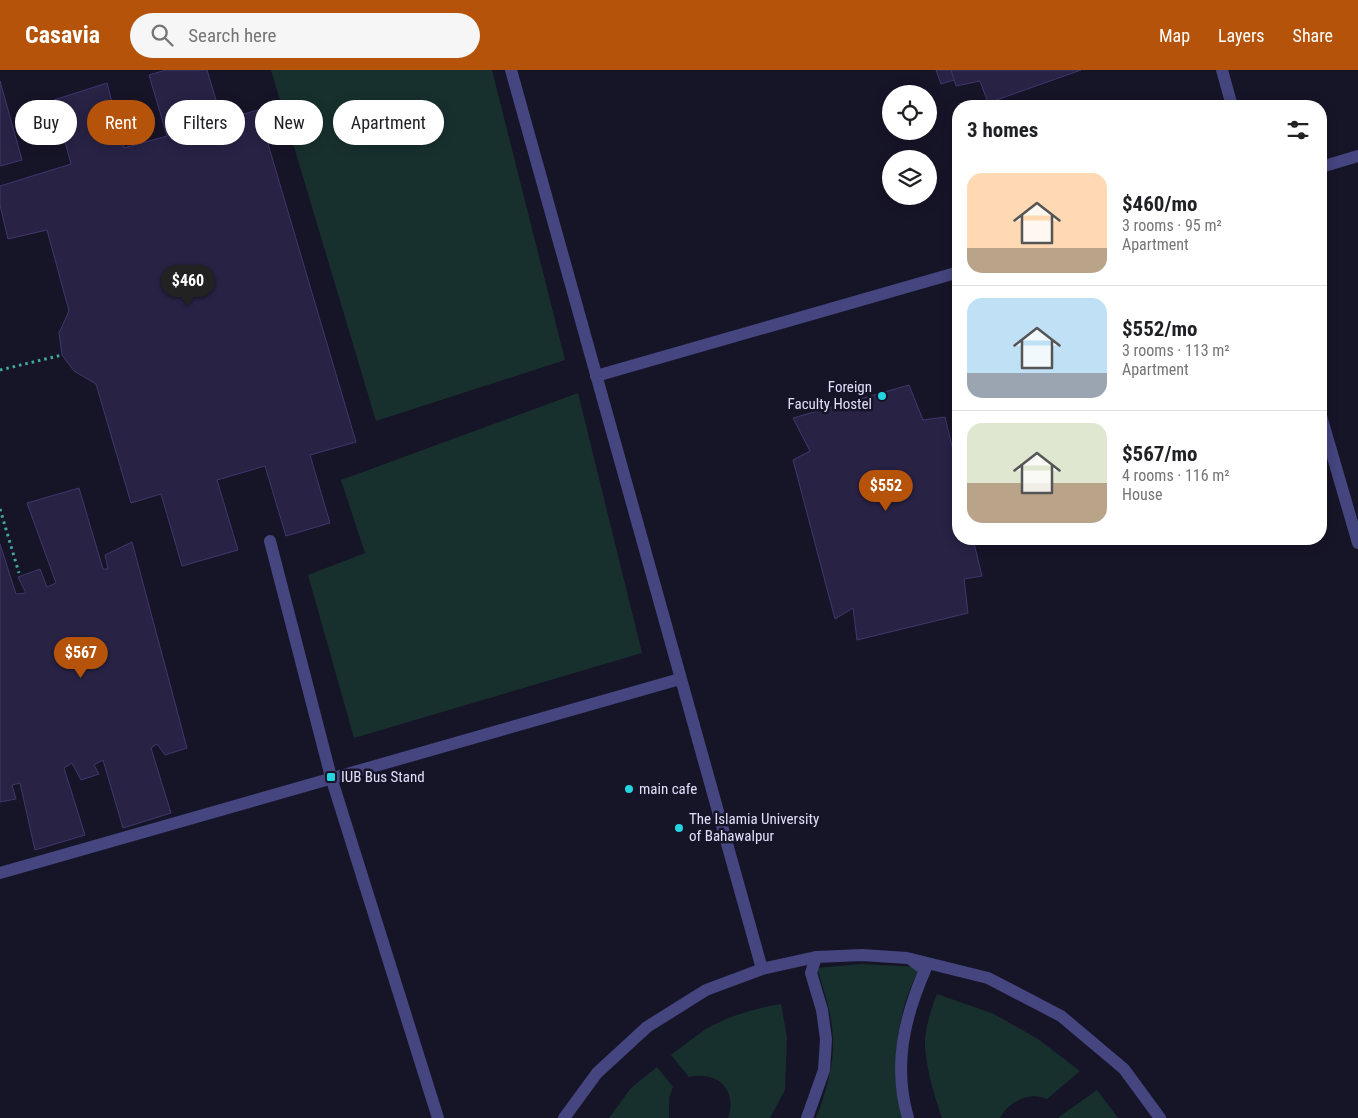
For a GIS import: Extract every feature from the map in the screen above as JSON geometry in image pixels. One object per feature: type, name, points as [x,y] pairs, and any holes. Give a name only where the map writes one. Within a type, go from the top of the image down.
[{"type":"street","points":[[511,70],[762,969]]},
{"type":"street","points":[[1222,70],[1230,100]]},
{"type":"street","points":[[1327,165],[1358,156]]},
{"type":"street","points":[[596,376],[952,274]]},
{"type":"street","points":[[1327,437],[1358,543]]},
{"type":"street","points":[[270,542],[331,777],[438,1118]]},
{"type":"street","points":[[0,872],[680,679]]},
{"type":"street","points":[[564,1118],[597,1074],[647,1027],[706,990],[762,969],[816,958],[862,954],[907,958],[988,978],[1061,1016],[1124,1069],[1160,1118]]},
{"type":"street","points":[[807,1118],[824,1070],[826,1040],[822,1010],[811,974],[816,958]]},
{"type":"street","points":[[907,958],[925,970],[908,1013],[902,1044],[901,1077],[908,1118]]},
{"type":"path","points":[[0,370],[62,355]]},
{"type":"path","points":[[0,509],[19,573]]},
{"type":"green space","points":[[271,70],[492,70],[565,360],[376,421],[293,145],[323,145],[323,100],[280,100]]},
{"type":"green space","points":[[578,393],[642,653],[354,738],[308,575],[365,553],[341,480]]},
{"type":"green space","points":[[861,964],[921,967],[912,984],[906,1002],[898,1040],[897,1080],[902,1118],[816,1118],[828,1083],[833,1047],[826,997],[817,968]]},
{"type":"green space","points":[[937,994],[994,1014],[1038,1039],[1080,1071],[1047,1099],[1034,1096],[1027,1097],[1008,1107],[1000,1118],[942,1118],[931,1083],[925,1047],[930,1013]]},
{"type":"green space","points":[[781,1004],[787,1037],[785,1090],[770,1118],[728,1118],[730,1099],[723,1084],[708,1077],[689,1077],[671,1055],[706,1029],[724,1020],[752,1010]]},
{"type":"green space","points":[[657,1067],[673,1087],[669,1098],[669,1118],[609,1118],[631,1088]]},
{"type":"green space","points":[[1097,1090],[1118,1118],[1059,1118],[1059,1117]]},
{"type":"building","points":[[166,70],[207,70],[216,100],[165,100],[165,129],[149,75]]},
{"type":"building","points":[[936,70],[986,70],[941,84]]},
{"type":"building","points":[[951,70],[1081,70],[996,100],[987,100],[980,81],[956,86]]},
{"type":"building","points":[[0,81],[15,135],[15,145],[18,145],[22,160],[0,166]]},
{"type":"building","points":[[107,83],[111,100],[87,100],[87,145],[123,145],[124,148],[135,145],[155,145],[155,139],[165,137],[165,145],[245,145],[245,114],[255,111],[255,145],[268,145],[356,442],[310,455],[330,523],[286,536],[265,466],[217,480],[238,550],[182,566],[161,494],[131,503],[96,384],[74,371],[62,355],[59,333],[69,311],[47,230],[8,239],[0,205],[0,186],[71,164],[66,145],[77,145],[77,100],[54,100]]},
{"type":"building","points":[[909,385],[923,420],[945,417],[952,446],[952,545],[974,545],[982,576],[964,579],[968,613],[857,640],[853,608],[835,619],[793,460],[810,451],[793,418]]},
{"type":"building","points":[[79,488],[103,569],[108,569],[105,555],[132,542],[187,748],[165,755],[157,744],[151,748],[171,813],[123,828],[103,760],[94,765],[99,774],[81,780],[72,763],[64,768],[85,835],[35,850],[20,783],[12,785],[16,799],[0,802],[0,544],[16,594],[26,593],[18,577],[40,569],[47,587],[56,583],[27,503]]},
{"type":"place","name":"Foreign Faculty Hostel","points":[[882,396]]},
{"type":"place","name":"IUB Bus Stand","points":[[331,777]]},
{"type":"place","name":"main cafe","points":[[629,789]]},
{"type":"place","name":"The Islamia University of Bahawalpur","points":[[679,828]]}]
